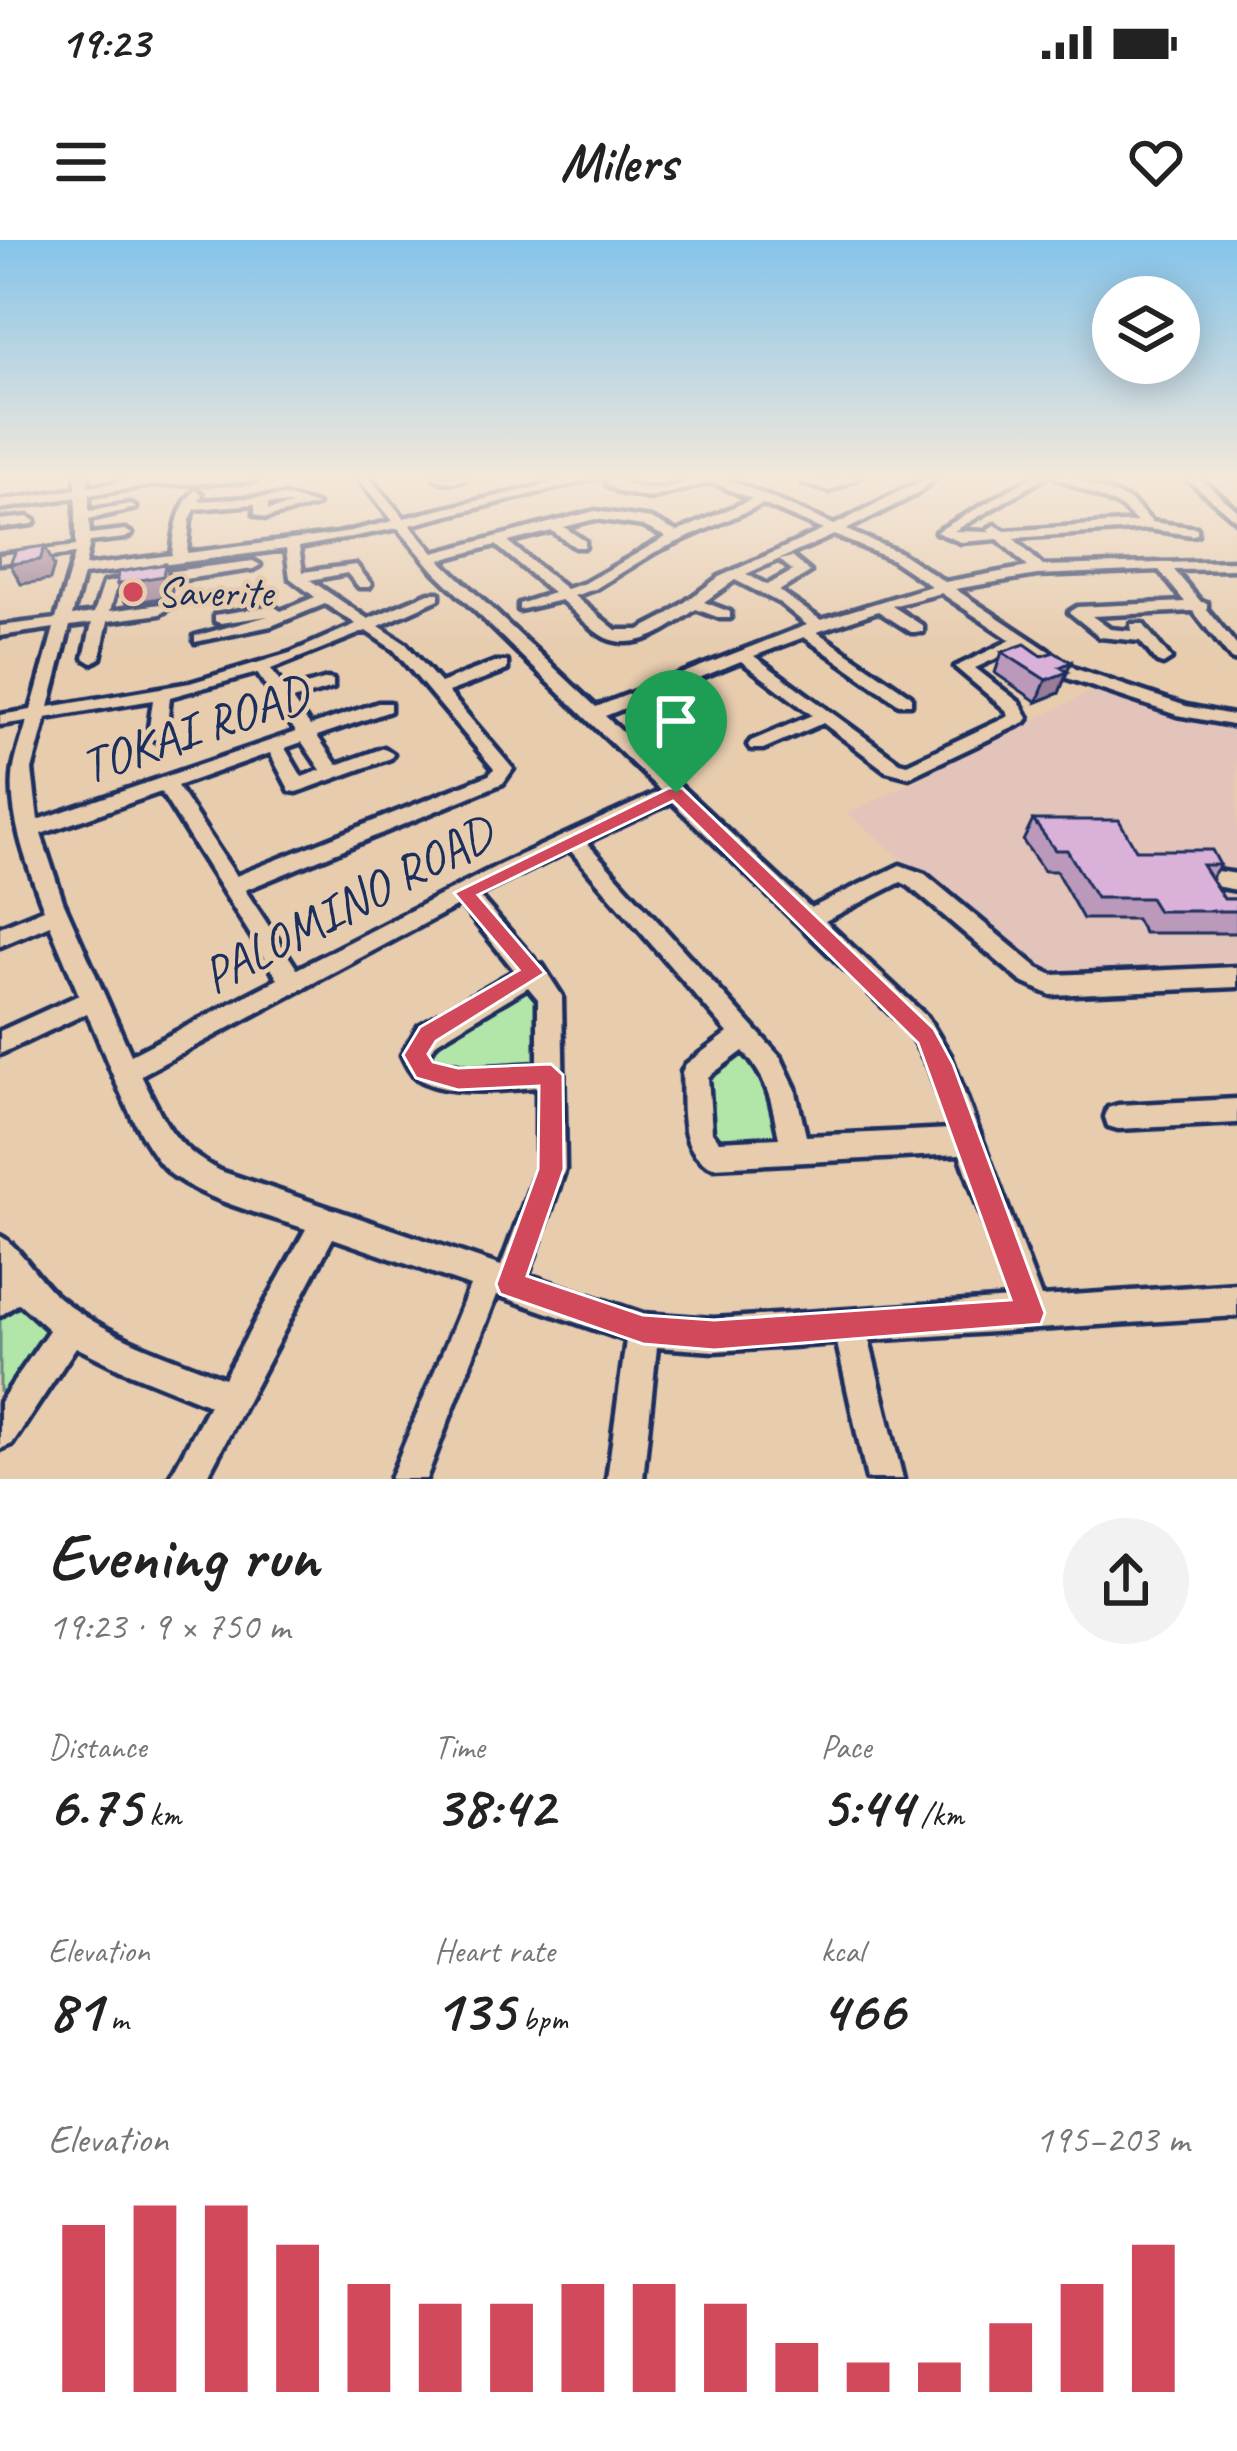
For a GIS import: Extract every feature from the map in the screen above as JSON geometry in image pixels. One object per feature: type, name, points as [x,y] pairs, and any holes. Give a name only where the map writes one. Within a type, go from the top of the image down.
[{"type":"street","points":[[84,535],[21,785],[58,912],[159,1141],[182,1166],[326,1222],[643,1330],[714,1335],[1237,1300]]},
{"type":"street","points":[[0,559],[121,535]]},
{"type":"street","points":[[179,559],[184,535]]},
{"type":"street","points":[[76,572],[145,571],[253,557],[343,535]]},
{"type":"street","points":[[413,535],[918,1024],[941,1064],[1030,1313]]},
{"type":"street","points":[[432,557],[524,535]]},
{"type":"street","points":[[567,535],[580,544]]},
{"type":"street","points":[[673,535],[677,537]]},
{"type":"street","points":[[524,607],[595,584],[682,535]]},
{"type":"street","points":[[500,542],[619,637],[665,623],[735,574],[819,535]]},
{"type":"street","points":[[845,535],[896,556],[1019,642],[1081,677],[1183,711],[1237,721]]},
{"type":"street","points":[[952,535],[1001,535],[1039,570]]},
{"type":"street","points":[[231,887],[502,775],[502,763],[395,643],[297,578],[292,544]]},
{"type":"street","points":[[92,658],[109,586],[179,559],[253,557]]},
{"type":"street","points":[[253,557],[254,586]]},
{"type":"street","points":[[769,590],[803,572],[788,560]]},
{"type":"street","points":[[594,714],[814,630],[944,590],[1039,570],[1237,565]]},
{"type":"street","points":[[1164,566],[1202,606],[1237,656]]},
{"type":"street","points":[[297,578],[351,568],[364,584]]},
{"type":"street","points":[[735,574],[769,590],[905,700]]},
{"type":"street","points":[[0,720],[162,694],[261,667],[434,596]]},
{"type":"street","points":[[201,639],[323,599]]},
{"type":"street","points":[[694,603],[725,615]]},
{"type":"street","points":[[1144,636],[1106,634],[1077,614],[1085,608],[1202,606]]},
{"type":"street","points":[[884,608],[917,629]]},
{"type":"street","points":[[1121,608],[1163,659]]},
{"type":"street","points":[[0,631],[160,610]]},
{"type":"street","points":[[220,618],[272,610],[285,615]]},
{"type":"street","points":[[744,656],[893,767],[915,770],[1019,718],[1017,710],[962,667],[1019,642]]},
{"type":"street","points":[[438,690],[501,666]]},
{"type":"street","points":[[261,667],[333,773]]},
{"type":"street","points":[[280,698],[327,683]]},
{"type":"street","points":[[157,735],[162,694]]},
{"type":"street","name":"TOKAI ROAD","points":[[31,830],[384,707]]},
{"type":"street","points":[[757,745],[825,716]]},
{"type":"street","points":[[275,746],[297,786],[384,754]]},
{"type":"street","points":[[166,784],[293,983]]},
{"type":"street","name":"PALOMINO ROAD","points":[[128,1070],[464,893],[676,793]]},
{"type":"street","points":[[573,840],[778,1078],[796,1152]]},
{"type":"street","points":[[809,919],[900,873],[917,880],[1025,970],[1052,985],[1237,977]]},
{"type":"street","points":[[408,1479],[551,1169],[550,996],[464,893]]},
{"type":"street","points":[[0,937],[58,912]]},
{"type":"street","points":[[534,973],[428,1034],[415,1055],[425,1070],[458,1079],[551,1075]]},
{"type":"street","points":[[0,1043],[95,998]]},
{"type":"street","points":[[745,1035],[695,1072],[700,1142],[713,1154],[726,1157],[969,1141]]},
{"type":"street","points":[[1118,1117],[1237,1111]]},
{"type":"street","points":[[188,1479],[228,1396],[326,1222]]},
{"type":"street","points":[[0,1250],[10,1291],[70,1327],[228,1396]]},
{"type":"street","points":[[849,1325],[885,1479]]},
{"type":"street","points":[[3,1421],[70,1327]]},
{"type":"street","points":[[625,1479],[643,1330]]},
{"type":"shaded area","points":[[1098,688],[1174,716],[1237,728],[1237,967],[1060,976],[1036,967],[848,814]]},
{"type":"green space","points":[[527,986],[540,992],[539,1062],[530,1069],[464,1073],[431,1065],[426,1045]]},
{"type":"green space","points":[[741,1051],[755,1057],[784,1131],[778,1142],[712,1144],[706,1067]]},
{"type":"green space","points":[[24,1306],[47,1325],[48,1334],[10,1390],[0,1391],[0,1316]]},
{"type":"building","points":[[45,546],[40,560],[10,564],[16,550]]},
{"type":"building","points":[[165,564],[163,576],[117,584],[119,572]]},
{"type":"building","points":[[1025,644],[1042,656],[1054,652],[1071,662],[1060,667],[1068,672],[1046,680],[1002,652]]},
{"type":"building","points":[[1033,820],[1119,820],[1136,850],[1212,850],[1220,865],[1202,865],[1224,899],[1237,899],[1237,911],[1158,911],[1150,898],[1096,898],[1067,850],[1055,850]]},
{"type":"place","name":"Saverite","points":[[133,592]]},
{"type":"route","points":[[676,793],[918,1024],[941,1064],[1030,1313],[714,1335],[643,1330],[510,1284],[551,1169],[551,1075],[444,1077],[425,1070],[415,1055],[418,1043],[428,1034],[534,973],[464,893],[676,793]]}]
